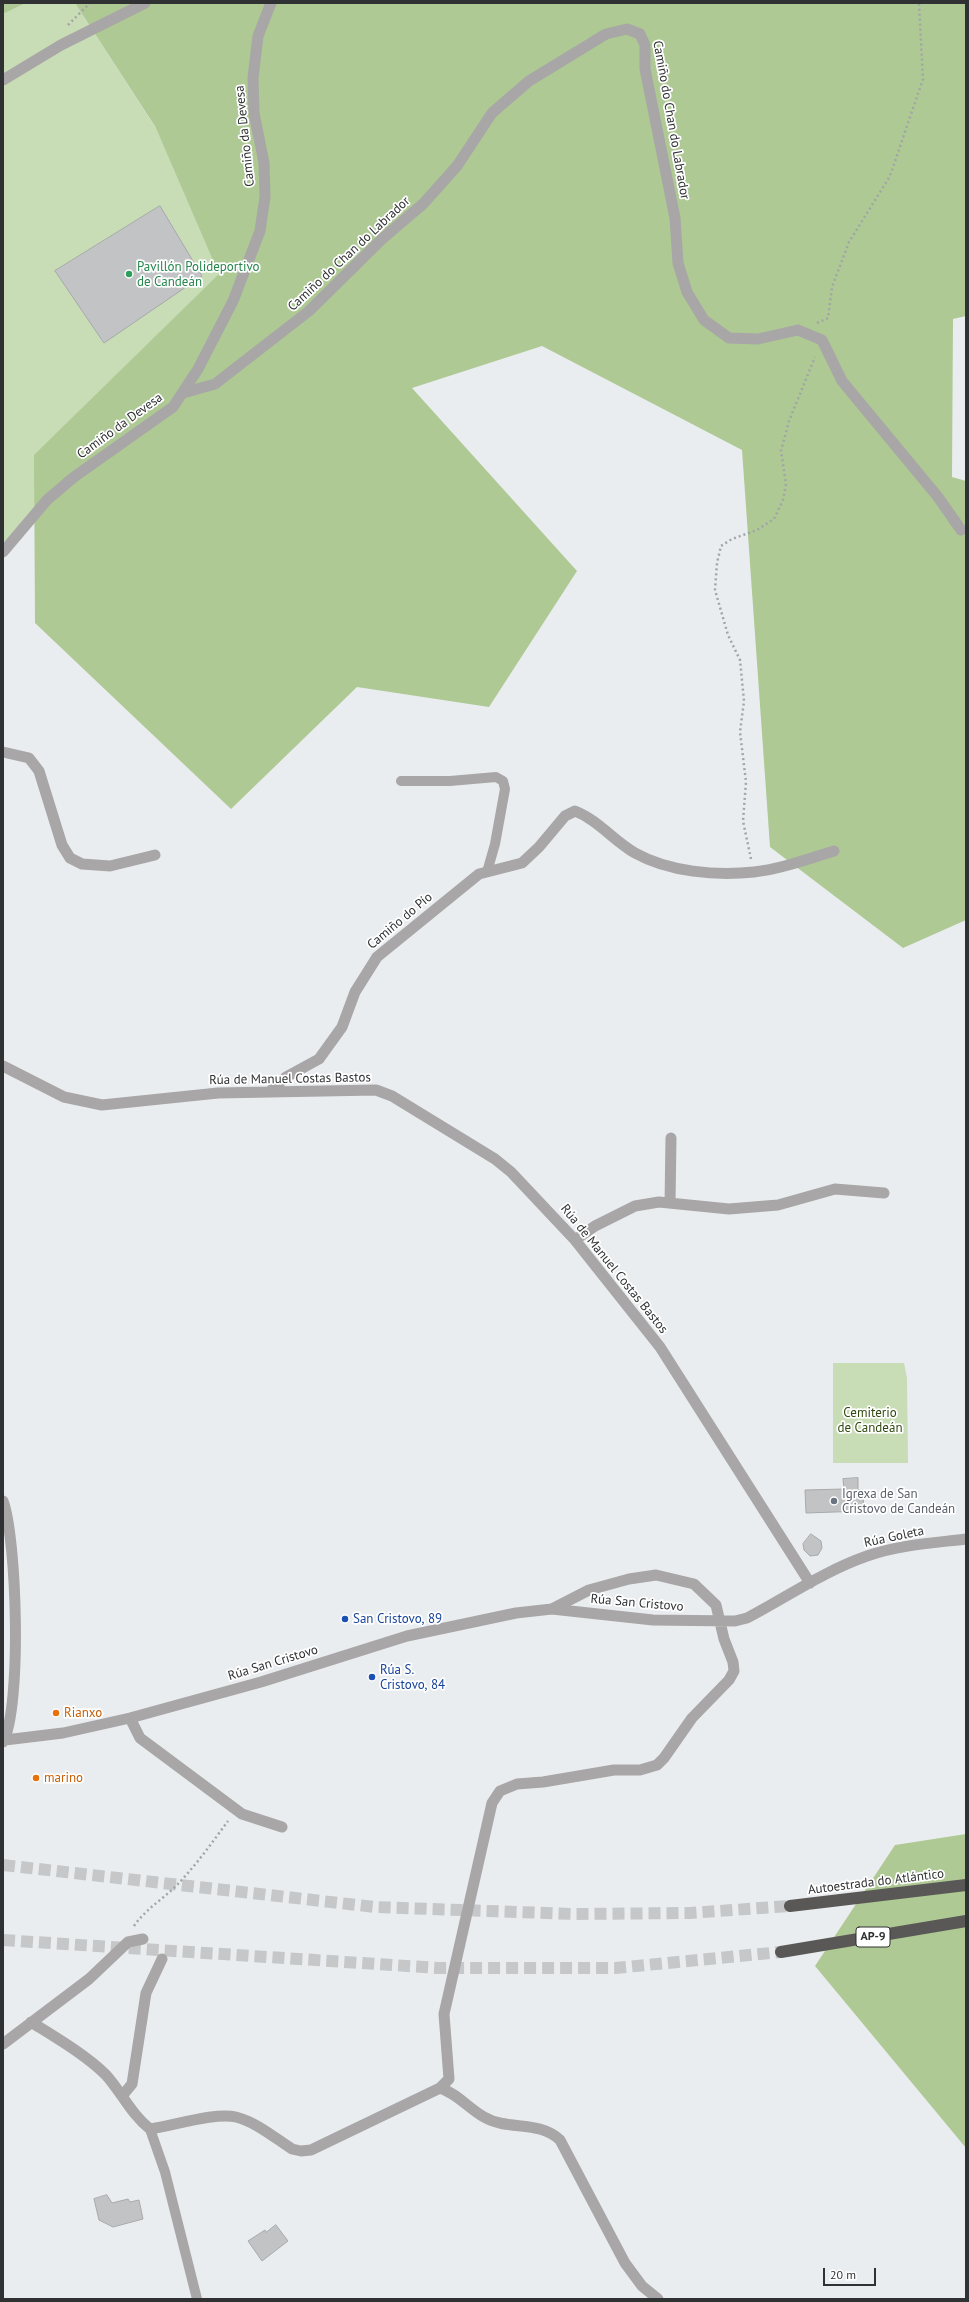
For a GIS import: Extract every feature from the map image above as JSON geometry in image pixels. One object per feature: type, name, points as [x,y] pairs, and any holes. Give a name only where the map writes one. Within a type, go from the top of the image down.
[{"type":"highway","name":"Autoestrada do Atlántico","points":[[790,1906],[966,1885]]},
{"type":"highway","name":"AP-9","points":[[781,1952],[966,1921]]},
{"type":"street","points":[[3,80],[60,45],[144,3]]},
{"type":"street","name":"Camiño da Devesa","points":[[3,552],[48,500],[74,477],[154,422],[173,406],[198,369],[233,301],[260,231],[265,197],[264,163],[254,113],[253,78],[258,36],[271,3]]},
{"type":"street","name":"Camiño do Chan do Labrador","points":[[183,393],[215,384],[309,311],[382,240],[423,204],[457,166],[492,113],[529,81],[606,34],[627,29],[640,34],[645,46],[645,70],[675,218],[678,262],[687,292],[704,320],[729,338],[758,339],[798,330]]},
{"type":"street","points":[[798,330],[822,340],[842,381],[938,497],[961,530]]},
{"type":"street","points":[[3,752],[29,758],[39,770],[62,845],[70,858],[82,864],[110,866],[155,855]]},
{"type":"street","name":"Camiño do Pío","points":[[269,1092],[286,1077],[319,1059],[342,1027],[355,992],[376,958],[479,874],[522,863],[539,847],[565,816],[575,811],[586,815],[634,852],[660,864],[691,870],[755,872],[792,864],[834,851]]},
{"type":"street","name":"Rúa de Manuel Costas Bastos","points":[[3,1066],[64,1097],[88,1104],[102,1105],[218,1093],[360,1089],[376,1090],[392,1096],[495,1159],[511,1172],[575,1240],[660,1347],[810,1583]]},
{"type":"street","points":[[670,1203],[671,1138]]},
{"type":"street","points":[[575,1240],[595,1226],[636,1206],[659,1202],[729,1209],[778,1205],[835,1189],[884,1193]]},
{"type":"street","points":[[3,1501],[9,1524],[15,1640],[14,1701],[4,1741]]},
{"type":"street","name":"Rúa Goleta","points":[[810,1583],[838,1568],[885,1551],[966,1539]]},
{"type":"street","name":"Rúa San Cristovo","points":[[552,1609],[589,1590],[629,1579],[656,1575],[694,1584],[716,1605],[721,1622]]},
{"type":"street","name":"Rúa San Cristovo","points":[[4,1741],[63,1733],[130,1718],[261,1682],[407,1636],[467,1622],[552,1609],[653,1620],[721,1622],[748,1618],[810,1583]]},
{"type":"street","points":[[31,2022],[58,2038],[105,2075],[138,2119],[150,2129],[221,2116],[235,2117],[246,2121],[292,2149],[301,2151],[311,2150],[440,2088],[449,2079],[444,2014],[492,1803],[500,1791],[516,1784],[543,1782],[614,1770],[640,1770],[657,1765],[664,1758],[692,1718],[729,1680],[734,1671],[733,1662],[724,1639],[721,1622]]},
{"type":"street","points":[[130,1718],[140,1738],[236,1810],[242,1814],[282,1827]]},
{"type":"street","points":[[3,2044],[89,1979],[128,1942],[143,1939]]},
{"type":"street","points":[[122,2096],[132,2084],[146,1993],[162,1959]]},
{"type":"street","points":[[440,2088],[452,2092],[485,2117],[541,2128],[553,2133],[560,2140],[625,2264],[642,2286],[658,2299]]},
{"type":"lane","points":[[402,781],[450,781],[496,777],[503,781],[506,790],[496,844],[487,872]]},
{"type":"lane","points":[[150,2129],[165,2172],[197,2299]]},
{"type":"path","points":[[798,330],[828,318],[832,287],[849,242],[890,176],[923,79],[919,3]]},
{"type":"path","points":[[755,872],[743,821],[746,782],[740,732],[744,701],[740,660],[728,635],[715,590],[717,563],[721,546],[732,539],[757,530],[774,519],[783,500],[786,484],[781,451],[789,421],[822,340]]},
{"type":"path","points":[[128,1942],[128,1935],[138,1920],[173,1888],[204,1853],[236,1810]]},
{"type":"green space","points":[[3,3],[26,3],[3,14]]},
{"type":"green space","points":[[26,3],[75,3],[155,127],[255,209],[167,396],[3,543],[3,14]]},
{"type":"green space","points":[[75,3],[966,3],[966,316],[953,319],[952,477],[966,481],[966,920],[903,948],[770,847],[742,450],[542,346],[412,388],[577,571],[489,707],[357,687],[231,809],[35,623],[34,455],[219,274],[156,128]]},
{"type":"green space","name":"Cemiterio de Candeán","points":[[833,1363],[904,1363],[907,1378],[908,1463],[833,1463]]},
{"type":"green space","points":[[966,1834],[966,2148],[815,1966],[895,1845]]},
{"type":"building","name":"Pavillón Polideportivo de Candeán","points":[[160,206],[202,276],[104,343],[55,271]]},
{"type":"building","name":"Igrexa de San Cristovo de Candeán","points":[[858,1478],[858,1490],[863,1490],[864,1511],[806,1513],[805,1490],[844,1489],[843,1479]]},
{"type":"building","points":[[811,1534],[821,1541],[822,1548],[818,1555],[810,1556],[804,1550],[803,1544]]},
{"type":"building","points":[[107,2195],[112,2203],[128,2199],[130,2202],[139,2200],[143,2219],[113,2227],[99,2220],[94,2199]]},
{"type":"building","points":[[276,2225],[288,2241],[262,2261],[248,2241]]},
{"type":"tunnel","points":[[3,1865],[375,1907],[574,1914],[690,1913],[790,1906]]},
{"type":"tunnel","points":[[3,1940],[439,1968],[615,1968],[781,1952]]},
{"type":"place","name":"Pavillón Polideportivo de Candeán","points":[[129,274]]},
{"type":"place","name":"Igrexa de San Cristovo de Candeán","points":[[834,1501]]},
{"type":"place","name":"San Cristovo, 89","points":[[345,1619]]},
{"type":"place","name":"Rúa S. Cristovo, 84","points":[[372,1677]]},
{"type":"place","name":"Rianxo","points":[[56,1713]]},
{"type":"place","name":"marino","points":[[36,1778]]}]
